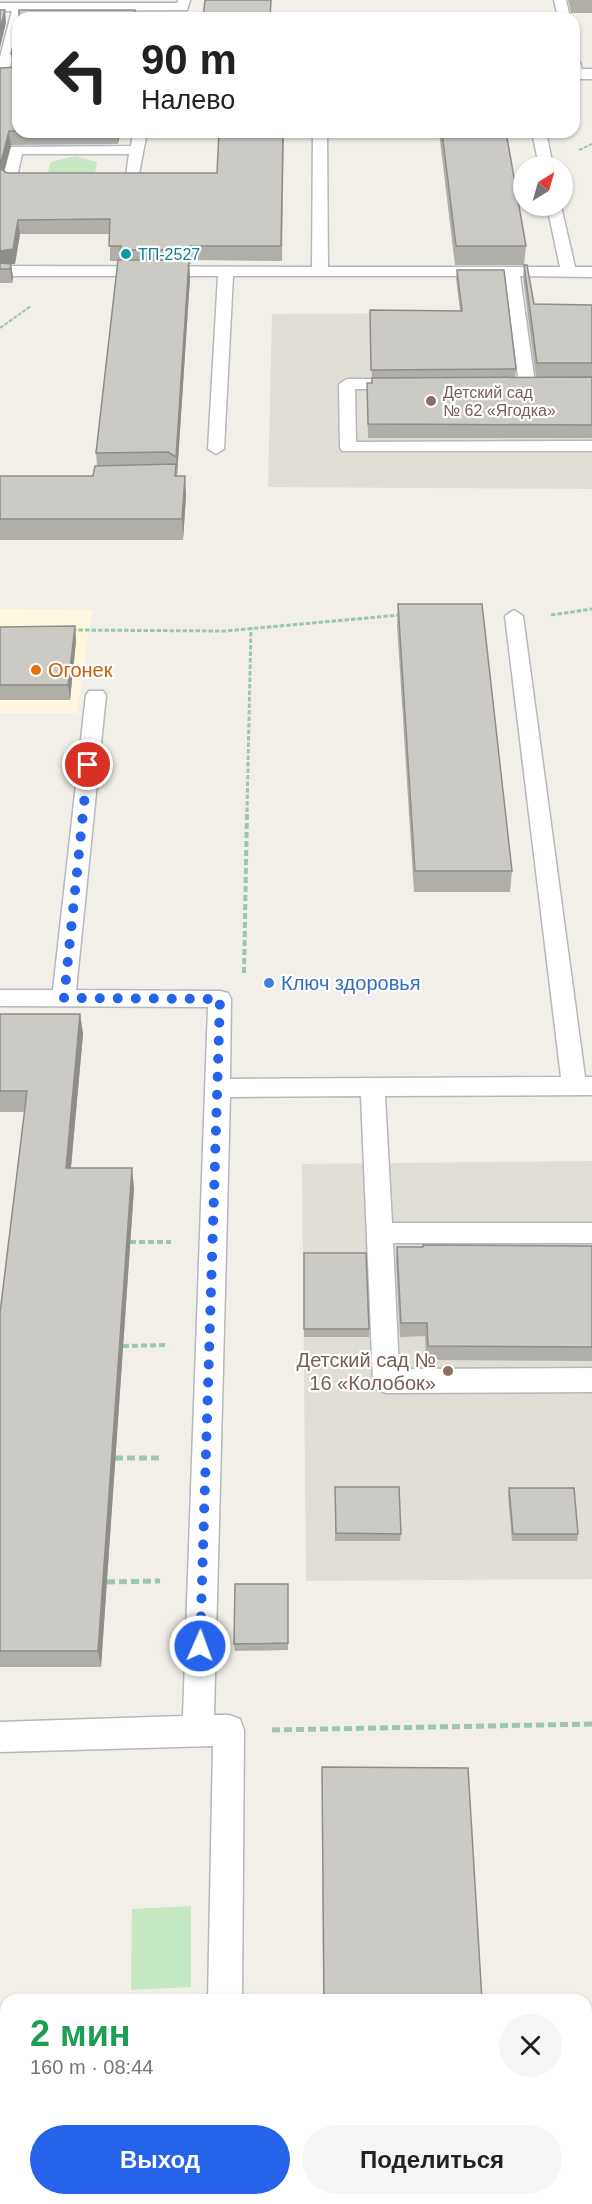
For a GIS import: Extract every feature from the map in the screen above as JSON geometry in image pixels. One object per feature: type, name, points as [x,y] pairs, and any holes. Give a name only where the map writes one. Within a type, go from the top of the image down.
[{"type":"lane","points":[[0,7],[183,7],[184,0]]},
{"type":"lane","points":[[18,12],[19,7]]},
{"type":"lane","points":[[7,75],[12,47]]},
{"type":"lane","points":[[98,181],[132,181],[139,138]]},
{"type":"lane","points":[[320,138],[320,272]]},
{"type":"lane","points":[[540,138],[544,156]]},
{"type":"lane","points":[[42,181],[9,181],[16,150],[138,150]]},
{"type":"lane","points":[[556,216],[568,272]]},
{"type":"lane","points":[[0,271],[592,272]]},
{"type":"lane","points":[[216,449],[226,272]]},
{"type":"lane","points":[[512,272],[521,384],[549,384]]},
{"type":"lane","points":[[419,384],[347,384],[348,447],[592,446]]},
{"type":"lane","points":[[218,1088],[583,1086],[514,616]]},
{"type":"lane","points":[[64,998],[96,695]]},
{"type":"lane","points":[[0,998],[220,999],[198,1733]]},
{"type":"lane","points":[[373,1088],[386,1380],[592,1380]]},
{"type":"lane","points":[[379,1233],[592,1233]]},
{"type":"lane","points":[[0,1737],[198,1733],[229,1730],[225,1994]]},
{"type":"path","points":[[514,616],[544,616],[592,609]]},
{"type":"path","points":[[71,630],[225,630],[401,615]]},
{"type":"path","points":[[220,999],[243,999],[251,627]]},
{"type":"path","points":[[107,1582],[202,1580]]},
{"type":"path","points":[[229,1730],[592,1724]]},
{"type":"shaded area","name":"Детский сад № 62 «Ягодка»","points":[[592,312],[592,489],[268,487],[272,314]]},
{"type":"shaded area","points":[[0,609],[92,610],[77,713],[0,713]]},
{"type":"shaded area","name":"Детский сад № 16 «Колобок»","points":[[592,1161],[592,1579],[306,1581],[302,1164]]},
{"type":"green space","points":[[75,156],[97,162],[95,173],[71,179],[48,172],[51,162]]},
{"type":"green space","points":[[191,1906],[191,1987],[131,1990],[132,1909]]},
{"type":"building","points":[[205,0],[271,0],[270,12],[204,12]]},
{"type":"building","points":[[0,10],[5,10],[0,29]]},
{"type":"building","points":[[19,10],[135,10],[135,12],[19,12]]},
{"type":"building","points":[[12,67],[12,131],[9,131],[0,166],[0,68]]},
{"type":"building","points":[[219,138],[283,138],[281,246],[190,246],[190,250],[120,250],[121,246],[109,246],[110,219],[18,220],[13,249],[0,251],[0,169],[7,173],[217,173]]},
{"type":"building","points":[[443,138],[507,138],[513,172],[513,216],[521,216],[526,246],[456,246]]},
{"type":"building","points":[[118,260],[189,260],[176,457],[168,452],[96,453]]},
{"type":"building","points":[[0,263],[11,264],[10,269],[0,269]]},
{"type":"building","points":[[524,265],[527,265],[534,304],[592,305],[592,363],[537,363]]},
{"type":"building","points":[[457,270],[504,270],[516,369],[371,370],[370,310],[462,311]]},
{"type":"building","points":[[592,377],[592,425],[368,424],[367,383],[372,383],[372,378]]},
{"type":"building","points":[[176,464],[175,476],[185,476],[182,519],[0,519],[0,476],[93,476],[95,466]]},
{"type":"building","points":[[398,604],[482,604],[512,871],[415,871]]},
{"type":"building","name":"Огонек","points":[[75,626],[68,685],[0,685],[0,627]]},
{"type":"building","points":[[0,1014],[80,1014],[66,1168],[132,1168],[98,1651],[0,1651],[0,1313],[27,1091],[0,1091]]},
{"type":"building","points":[[423,1245],[592,1246],[592,1347],[428,1346],[427,1323],[401,1323],[397,1247],[423,1247]]},
{"type":"building","points":[[304,1253],[366,1253],[369,1329],[304,1329]]},
{"type":"building","points":[[335,1487],[399,1487],[401,1534],[336,1533]]},
{"type":"building","points":[[509,1488],[574,1488],[578,1534],[513,1534]]},
{"type":"building","points":[[235,1584],[288,1584],[288,1643],[234,1644]]},
{"type":"building","points":[[322,1767],[468,1768],[482,1994],[324,1994]]},
{"type":"place","name":"ТП-2527","points":[[126,254]]},
{"type":"place","name":"Детский сад № 62 «Ягодка»","points":[[431,401]]},
{"type":"place","name":"Огонек","points":[[36,670]]},
{"type":"place","name":"Ключ здоровья","points":[[269,983]]},
{"type":"place","name":"Детский сад № 16 «Колобок»","points":[[448,1371]]},
{"type":"route","points":[[88,765],[64,998],[220,999],[200,1646]]}]
